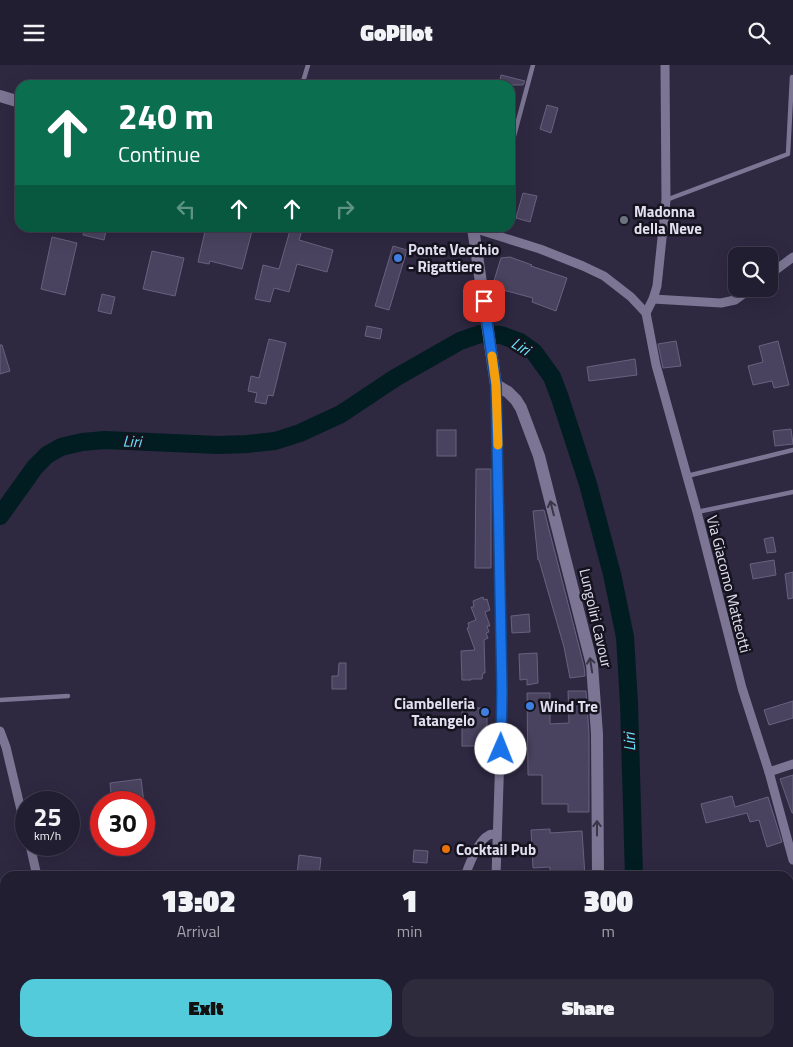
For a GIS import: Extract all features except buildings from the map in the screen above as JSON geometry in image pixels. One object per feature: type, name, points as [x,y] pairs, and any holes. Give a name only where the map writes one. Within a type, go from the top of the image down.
[{"type":"street","points":[[494,232],[604,276],[631,297],[646,313],[657,286],[666,200],[665,65]]},
{"type":"street","points":[[0,96],[15,100]]},
{"type":"street","points":[[473,232],[496,380],[502,691],[496,871]]},
{"type":"street","points":[[778,268],[793,257]]},
{"type":"street","points":[[653,299],[722,303],[739,297]]},
{"type":"street","name":"Via Giacomo Matteotti","points":[[646,313],[656,365],[697,512],[742,688],[769,772],[793,860]]},
{"type":"street","name":"Lungoliri Cavour","points":[[496,380],[516,400],[521,408],[539,456],[592,665],[597,734],[598,871]]},
{"type":"street","points":[[0,731],[6,747],[16,791]]},
{"type":"street","points":[[769,772],[793,765]]},
{"type":"street","points":[[466,871],[482,840],[490,834],[497,834]]},
{"type":"street","points":[[32,856],[36,871]]},
{"type":"lane","points":[[304,80],[308,65]]},
{"type":"lane","points":[[515,132],[533,65]]},
{"type":"lane","points":[[666,200],[788,154],[792,77]]},
{"type":"lane","points":[[687,476],[793,450]]},
{"type":"lane","points":[[697,512],[793,492]]},
{"type":"lane","points":[[0,701],[68,696]]},
{"type":"waterway","name":"Liri","points":[[0,516],[35,467],[47,455],[61,447],[82,442],[105,440],[218,445],[275,441],[300,433],[341,414],[395,378],[460,341],[480,334],[501,335],[520,342],[534,352],[552,377],[588,484],[612,574],[625,637],[629,703],[634,871]]},
{"type":"slow traffic","points":[[492,356],[496,385],[498,445]]},
{"type":"place","name":"Madonna della Neve","points":[[624,220]]},
{"type":"place","name":"Ponte Vecchio - Rigattiere","points":[[398,258]]},
{"type":"place","name":"Wind Tre","points":[[530,706]]},
{"type":"place","name":"Ciambelleria Tatangelo","points":[[485,712]]},
{"type":"place","name":"Cocktail Pub","points":[[446,849]]},
{"type":"route","points":[[484,301],[496,385],[502,691],[501,749]]}]
